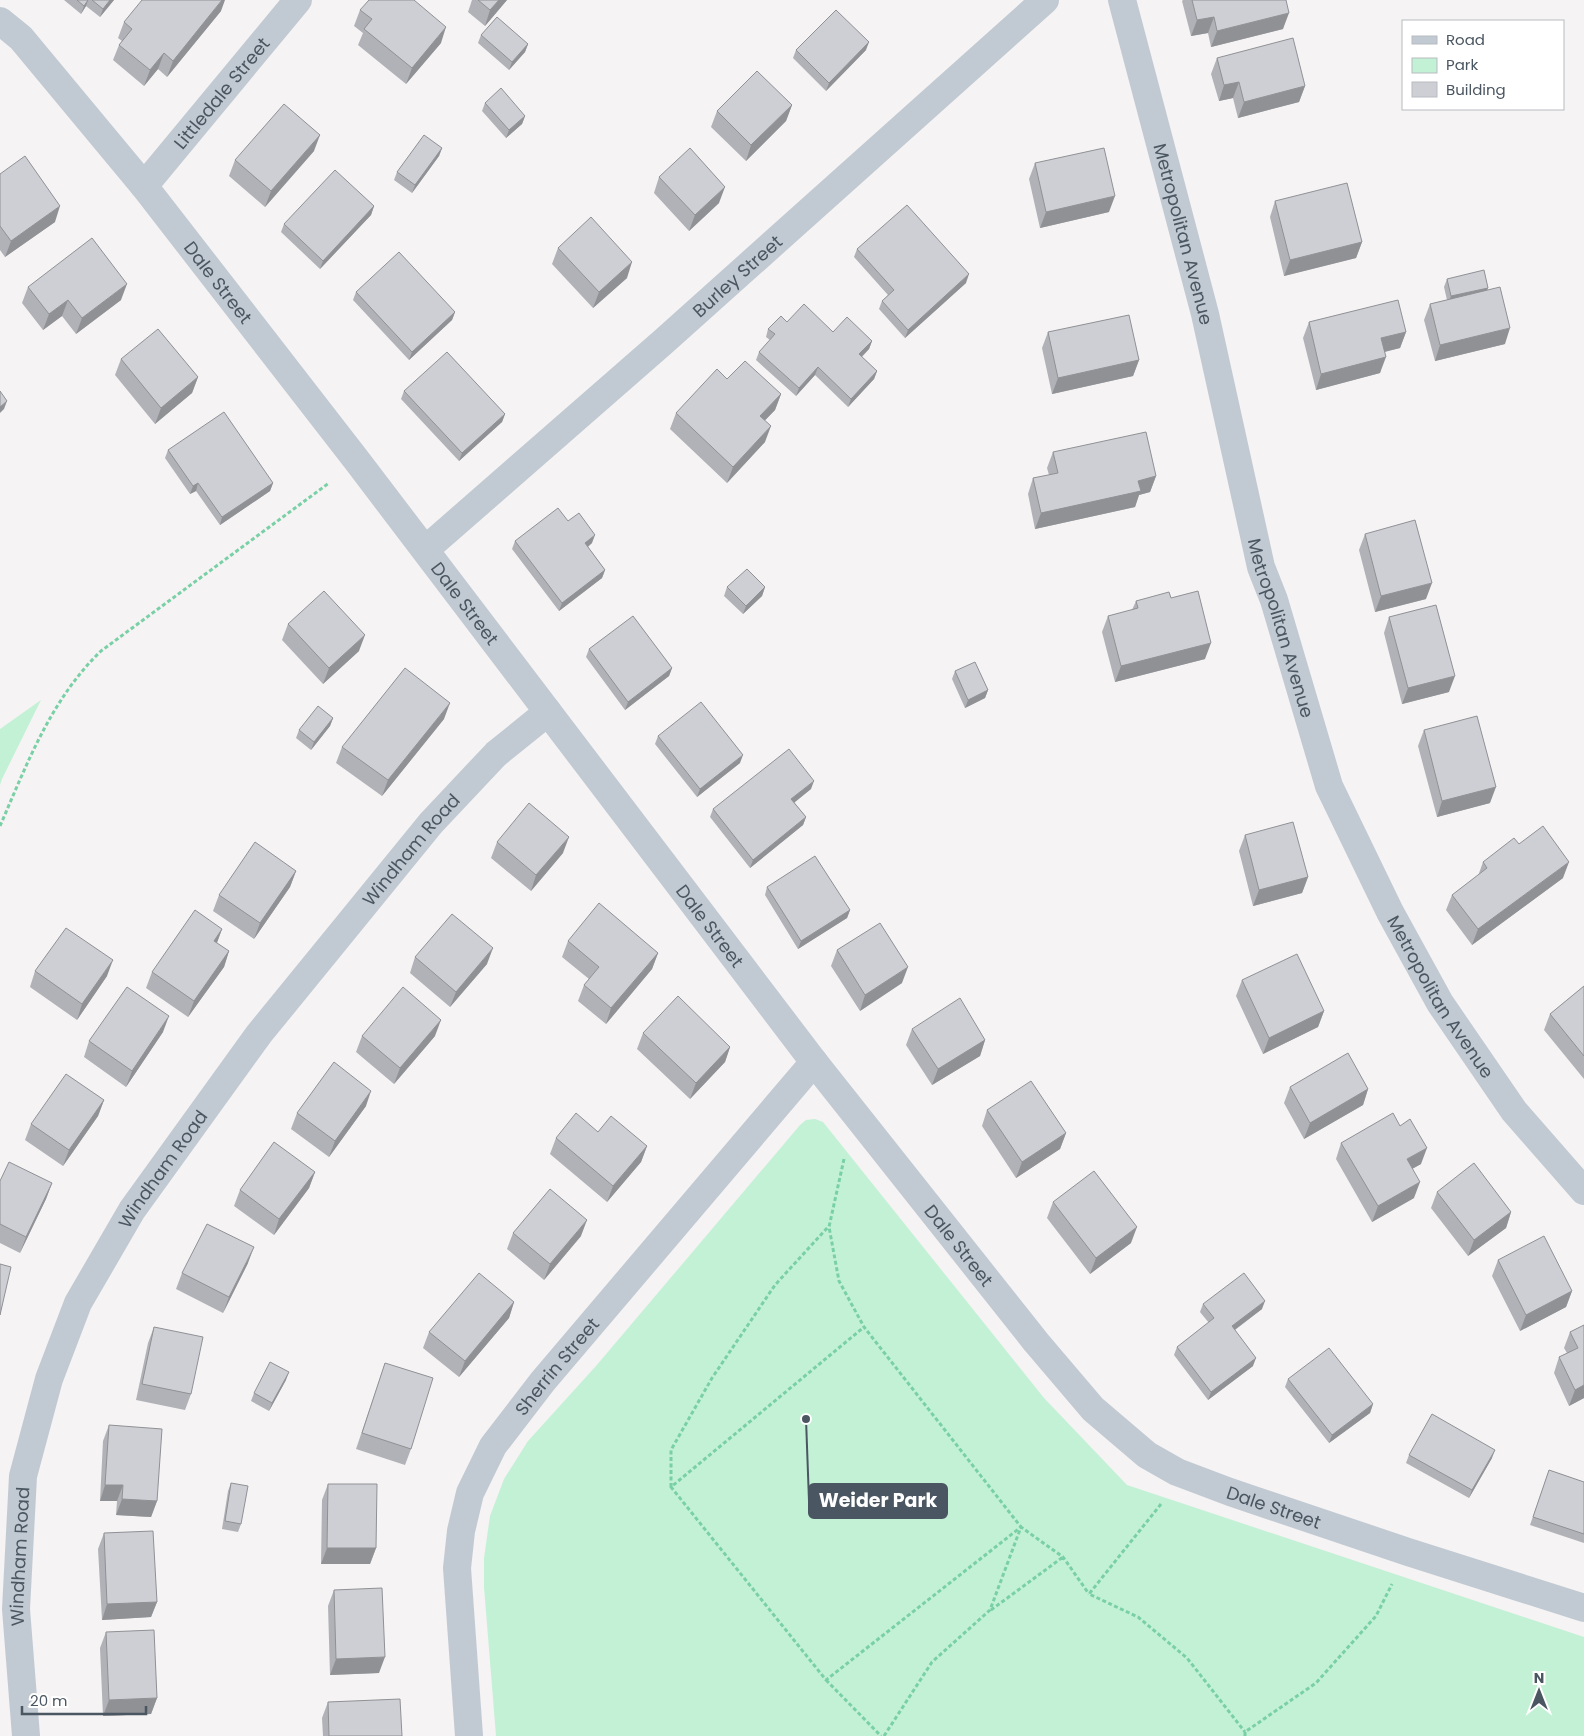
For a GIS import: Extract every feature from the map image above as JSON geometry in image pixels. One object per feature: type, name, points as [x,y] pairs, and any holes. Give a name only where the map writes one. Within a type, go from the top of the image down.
[{"type":"street","name":"Littledale Street","points":[[144,186],[298,0]]},
{"type":"street","name":"Burley Street","points":[[426,550],[663,342],[1045,0]]},
{"type":"street","name":"Metropolitan Avenue","points":[[1122,0],[1205,314],[1262,567],[1274,600],[1329,786],[1390,912],[1440,1003],[1514,1111],[1584,1191]]},
{"type":"street","name":"Dale Street","points":[[0,21],[21,38],[144,186],[426,550],[814,1062],[1036,1342],[1093,1409],[1147,1455],[1177,1472],[1240,1496],[1584,1608]]},
{"type":"street","name":"Windham Road","points":[[26,1736],[16,1609],[23,1476],[49,1379],[78,1303],[132,1210],[259,1034],[432,823],[496,754],[548,712]]},
{"type":"street","name":"Sherrin Street","points":[[469,1736],[456,1568],[461,1531],[470,1493],[493,1446],[543,1381],[814,1062]]},
{"type":"path","points":[[0,826],[37,741],[52,714],[83,668],[100,651],[358,462]]},
{"type":"path","points":[[845,1155],[829,1227],[839,1281],[864,1327],[1021,1527],[1063,1557],[1089,1594],[1138,1617],[1187,1658],[1245,1734],[1316,1683],[1376,1616],[1394,1581]]},
{"type":"path","points":[[829,1227],[775,1285],[712,1378],[670,1450],[671,1488],[826,1680],[882,1736],[932,1662],[990,1610],[1063,1557]]},
{"type":"path","points":[[671,1488],[864,1327]]},
{"type":"path","points":[[1089,1594],[1159,1509],[1177,1472]]},
{"type":"path","points":[[990,1610],[1021,1527]]},
{"type":"path","points":[[826,1680],[1021,1527]]},
{"type":"green space","points":[[41,700],[2,779],[0,785],[0,729]]},
{"type":"green space","points":[[815,1119],[823,1122],[1044,1398],[1127,1485],[1584,1637],[1584,1736],[496,1736],[484,1587],[484,1558],[490,1516],[504,1479],[528,1441],[596,1366],[800,1125],[806,1120]]},
{"type":"building","points":[[77,0],[88,0],[84,6]]},
{"type":"building","points":[[92,0],[110,0],[103,9]]},
{"type":"building","points":[[142,0],[222,0],[173,61],[164,53],[150,70],[119,45],[132,29],[124,22]]},
{"type":"building","points":[[369,0],[414,0],[446,27],[412,68],[364,29],[372,19],[360,10]]},
{"type":"building","points":[[478,0],[499,0],[490,10]]},
{"type":"building","points":[[1192,0],[1286,0],[1289,13],[1217,31],[1214,17],[1197,20]]},
{"type":"building","points":[[836,10],[869,42],[829,83],[796,50]]},
{"type":"building","points":[[497,17],[528,44],[512,62],[481,35]]},
{"type":"building","points":[[1293,38],[1305,86],[1244,102],[1239,82],[1224,85],[1217,58]]},
{"type":"building","points":[[757,71],[792,105],[751,145],[717,111]]},
{"type":"building","points":[[501,88],[525,116],[509,130],[485,103]]},
{"type":"building","points":[[284,104],[320,135],[271,191],[235,160]]},
{"type":"building","points":[[424,135],[442,148],[415,185],[397,172]]},
{"type":"building","points":[[690,148],[725,187],[695,215],[659,177]]},
{"type":"building","points":[[1104,148],[1115,196],[1046,212],[1035,163]]},
{"type":"building","points":[[25,156],[60,206],[11,241],[0,226],[0,174]]},
{"type":"building","points":[[335,170],[374,206],[323,261],[284,224]]},
{"type":"building","points":[[1347,183],[1362,242],[1290,260],[1275,201]]},
{"type":"building","points":[[907,205],[969,274],[908,330],[882,301],[894,290],[857,249]]},
{"type":"building","points":[[591,217],[632,262],[599,292],[558,248]]},
{"type":"building","points":[[92,238],[127,284],[82,318],[68,300],[49,314],[28,287]]},
{"type":"building","points":[[399,252],[455,312],[412,352],[356,292]]},
{"type":"building","points":[[1484,270],[1488,288],[1451,296],[1447,279]]},
{"type":"building","points":[[1500,287],[1510,328],[1440,345],[1430,304]]},
{"type":"building","points":[[1398,300],[1406,332],[1381,338],[1386,357],[1321,374],[1309,322]]},
{"type":"building","points":[[804,304],[833,332],[847,317],[872,341],[859,354],[877,371],[851,399],[818,367],[799,388],[759,352],[775,334],[768,329],[781,316],[787,322]]},
{"type":"building","points":[[1129,315],[1139,360],[1058,378],[1048,332]]},
{"type":"building","points":[[158,329],[198,377],[161,408],[121,359]]},
{"type":"building","points":[[447,352],[505,414],[462,453],[404,391]]},
{"type":"building","points":[[745,361],[781,394],[760,416],[771,426],[733,467],[676,413],[717,369],[727,379]]},
{"type":"building","points":[[0,391],[7,401],[0,407]]},
{"type":"building","points":[[224,412],[273,483],[222,517],[198,483],[193,486],[168,450]]},
{"type":"building","points":[[1146,432],[1156,476],[1138,481],[1141,491],[1041,513],[1033,478],[1058,473],[1053,452]]},
{"type":"building","points":[[558,508],[568,521],[579,513],[595,535],[585,543],[605,570],[562,603],[515,541]]},
{"type":"building","points":[[1415,520],[1432,583],[1381,596],[1365,534]]},
{"type":"building","points":[[747,569],[765,587],[746,606],[727,587]]},
{"type":"building","points":[[324,591],[365,635],[329,668],[288,624]]},
{"type":"building","points":[[1198,591],[1211,643],[1121,666],[1108,616],[1138,608],[1136,601],[1169,592],[1171,598]]},
{"type":"building","points":[[1436,605],[1455,676],[1408,688],[1389,617]]},
{"type":"building","points":[[633,616],[672,668],[628,702],[589,649]]},
{"type":"building","points":[[975,662],[988,690],[968,700],[955,671]]},
{"type":"building","points":[[405,668],[450,703],[388,780],[342,747]]},
{"type":"building","points":[[701,702],[743,755],[700,789],[658,736]]},
{"type":"building","points":[[318,706],[333,718],[314,742],[299,730]]},
{"type":"building","points":[[1477,716],[1496,787],[1442,801],[1424,730]]},
{"type":"building","points":[[789,749],[814,781],[791,799],[806,817],[753,860],[713,809]]},
{"type":"building","points":[[529,803],[569,837],[536,875],[497,842]]},
{"type":"building","points":[[1293,822],[1308,877],[1259,890],[1245,835]]},
{"type":"building","points":[[1543,826],[1569,862],[1478,929],[1452,895],[1487,868],[1483,862],[1514,838],[1519,844]]},
{"type":"building","points":[[255,842],[296,871],[260,923],[219,895]]},
{"type":"building","points":[[815,856],[850,910],[801,941],[767,887]]},
{"type":"building","points":[[599,903],[658,953],[611,1008],[584,985],[599,967],[568,941]]},
{"type":"building","points":[[195,910],[222,929],[214,941],[229,951],[194,1001],[152,972]]},
{"type":"building","points":[[452,914],[493,948],[456,992],[415,957]]},
{"type":"building","points":[[880,923],[908,967],[865,995],[837,950]]},
{"type":"building","points":[[66,928],[113,960],[82,1004],[35,971]]},
{"type":"building","points":[[1297,954],[1324,1011],[1269,1038],[1242,980]]},
{"type":"building","points":[[1584,986],[1584,1056],[1550,1014]]},
{"type":"building","points":[[127,987],[169,1016],[132,1071],[89,1041]]},
{"type":"building","points":[[403,987],[441,1020],[400,1068],[362,1036]]},
{"type":"building","points":[[678,996],[730,1047],[696,1083],[643,1033]]},
{"type":"building","points":[[960,998],[985,1040],[938,1069],[912,1029]]},
{"type":"building","points":[[1348,1053],[1368,1089],[1310,1123],[1290,1087]]},
{"type":"building","points":[[334,1062],[371,1091],[335,1141],[297,1113]]},
{"type":"building","points":[[66,1074],[104,1100],[69,1150],[31,1124]]},
{"type":"building","points":[[1031,1081],[1066,1133],[1022,1162],[987,1110]]},
{"type":"building","points":[[576,1113],[598,1132],[611,1116],[647,1146],[613,1186],[556,1138]]},
{"type":"building","points":[[1393,1113],[1400,1126],[1410,1119],[1427,1148],[1407,1159],[1420,1182],[1378,1206],[1341,1143]]},
{"type":"building","points":[[274,1142],[315,1172],[279,1219],[240,1190]]},
{"type":"building","points":[[9,1162],[52,1183],[26,1237],[0,1224],[0,1181]]},
{"type":"building","points":[[1474,1163],[1511,1212],[1474,1240],[1437,1192]]},
{"type":"building","points":[[1094,1171],[1137,1227],[1096,1258],[1053,1202]]},
{"type":"building","points":[[550,1189],[587,1220],[550,1264],[513,1233]]},
{"type":"building","points":[[207,1224],[254,1247],[229,1297],[182,1273]]},
{"type":"building","points":[[1544,1236],[1572,1291],[1526,1315],[1498,1260]]},
{"type":"building","points":[[0,1264],[11,1267],[0,1315]]},
{"type":"building","points":[[479,1273],[514,1302],[465,1361],[429,1332]]},
{"type":"building","points":[[1244,1273],[1265,1301],[1232,1326],[1256,1358],[1211,1392],[1177,1347],[1214,1318],[1203,1304]]},
{"type":"building","points":[[1584,1325],[1584,1385],[1575,1390],[1559,1357],[1578,1348],[1570,1332]]},
{"type":"building","points":[[154,1327],[203,1337],[191,1394],[142,1384]]},
{"type":"building","points":[[1329,1348],[1373,1404],[1332,1435],[1288,1379]]},
{"type":"building","points":[[270,1362],[289,1372],[272,1403],[254,1393]]},
{"type":"building","points":[[385,1363],[433,1378],[411,1449],[362,1433]]},
{"type":"building","points":[[1432,1414],[1495,1450],[1472,1490],[1409,1455]]},
{"type":"building","points":[[109,1425],[162,1429],[157,1501],[122,1499],[123,1485],[105,1485]]},
{"type":"building","points":[[1549,1470],[1584,1482],[1584,1534],[1533,1517]]},
{"type":"building","points":[[231,1483],[248,1486],[241,1524],[225,1521]]},
{"type":"building","points":[[328,1484],[377,1484],[376,1548],[327,1548]]},
{"type":"building","points":[[153,1531],[157,1602],[107,1604],[104,1533]]},
{"type":"building","points":[[382,1588],[385,1657],[336,1659],[334,1590]]},
{"type":"building","points":[[154,1630],[157,1698],[109,1700],[106,1632]]},
{"type":"building","points":[[400,1699],[402,1736],[329,1736],[328,1702]]},
{"type":"place","name":"Weider Park","points":[[806,1419]]}]
